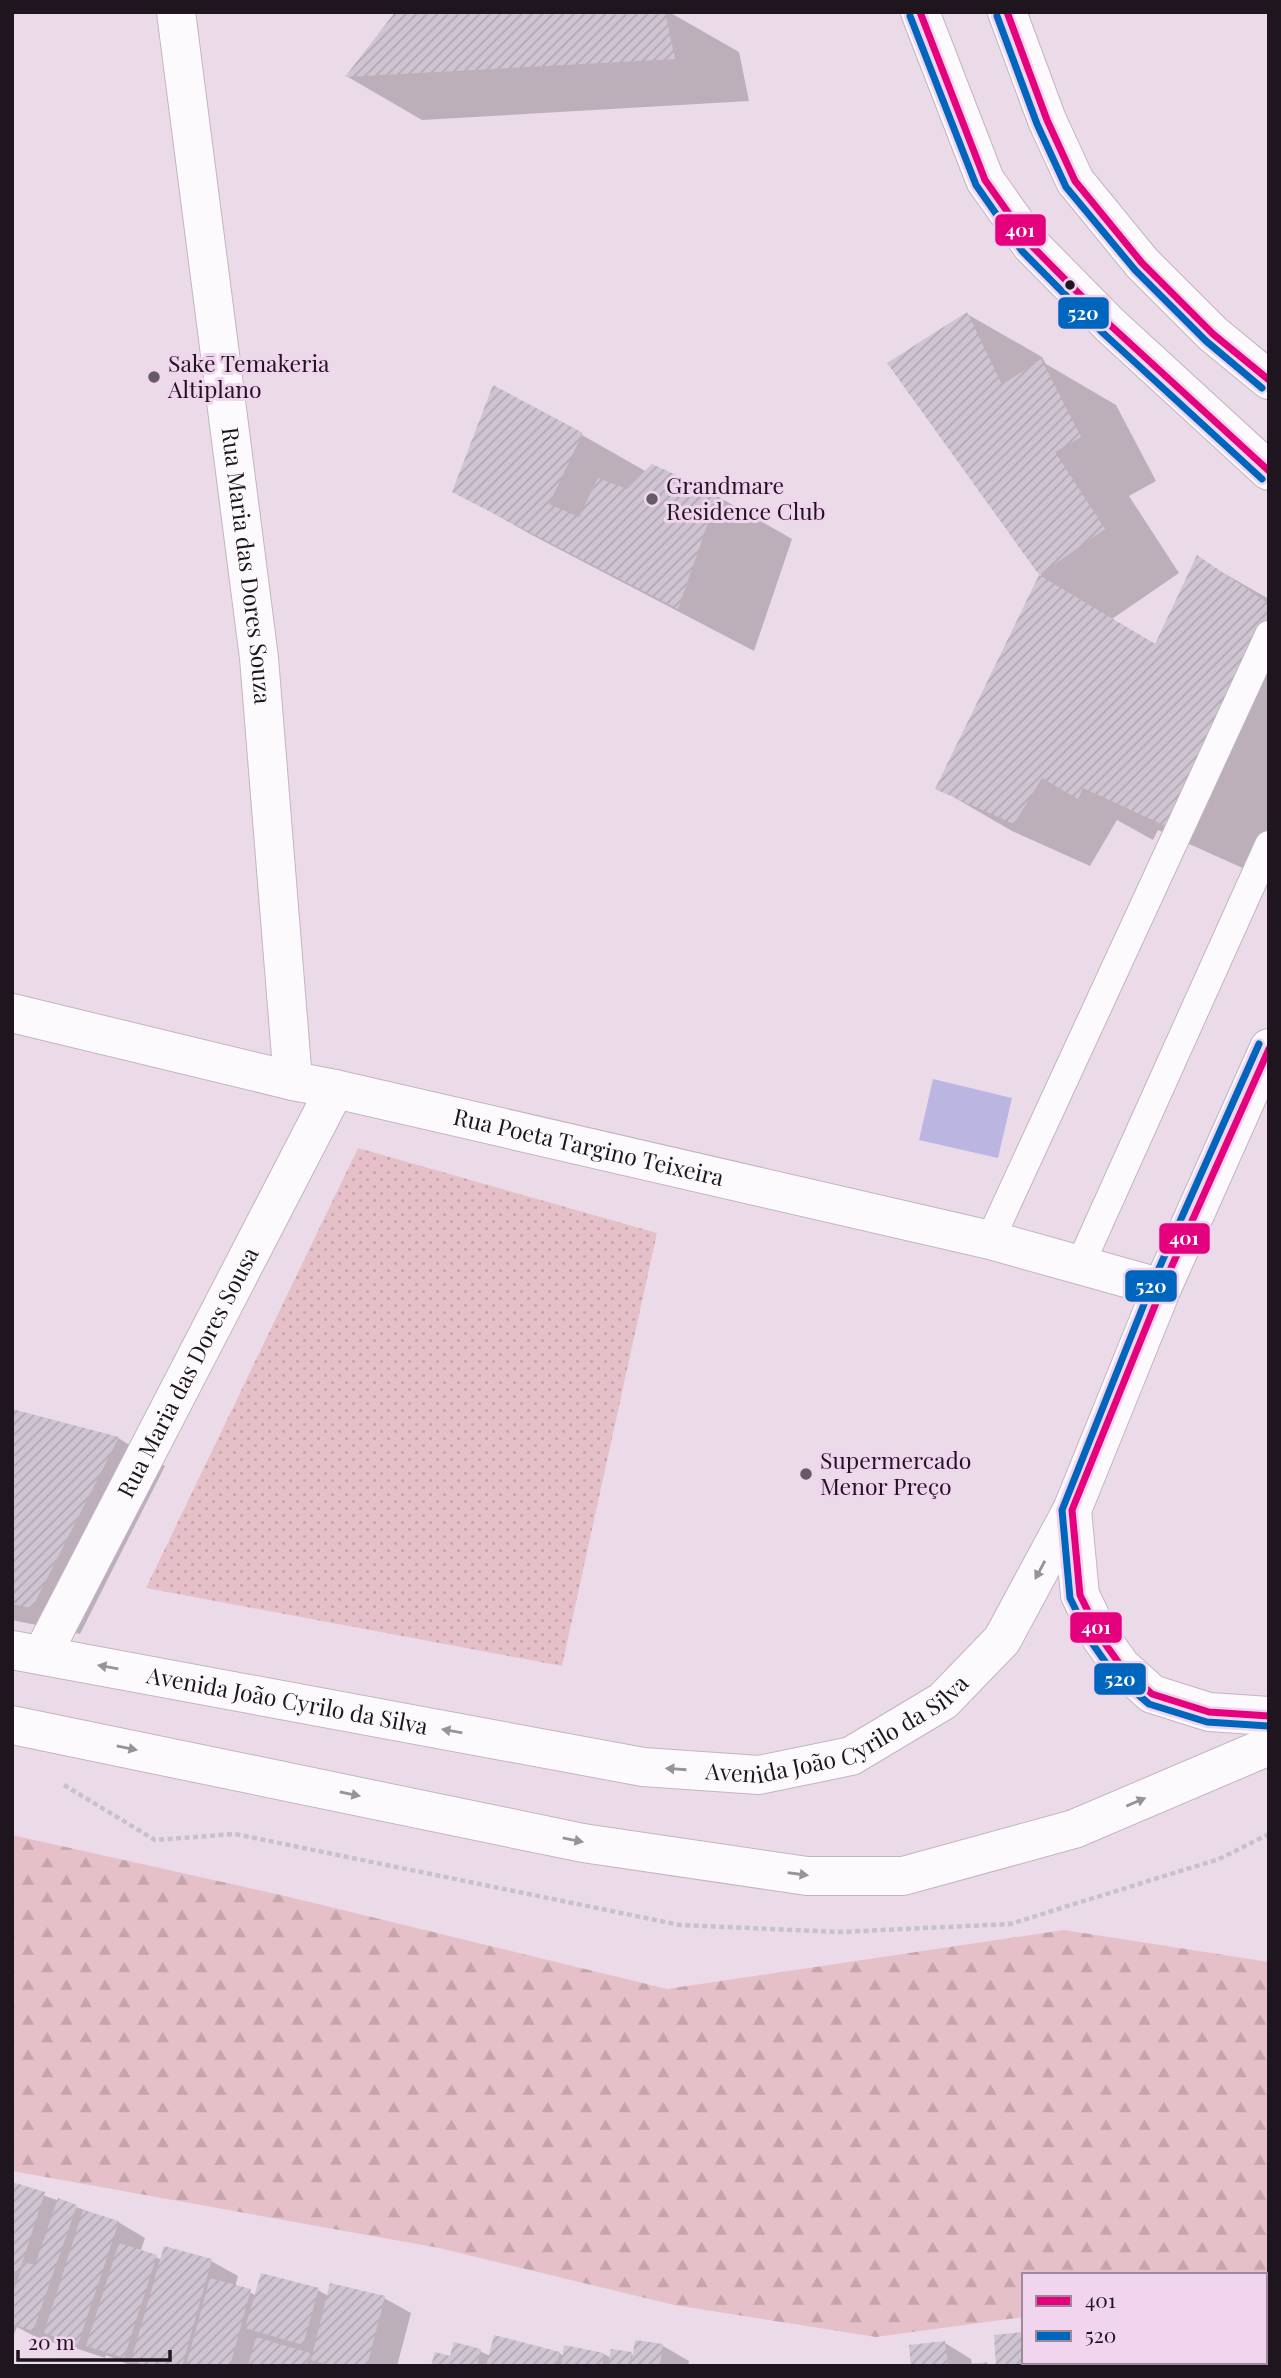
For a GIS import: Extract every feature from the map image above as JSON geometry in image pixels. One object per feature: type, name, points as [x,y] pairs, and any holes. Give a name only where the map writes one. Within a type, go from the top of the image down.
[{"type":"street","name":"Rua Maria das Dores Souza","points":[[176,12],[259,658],[293,1081]]},
{"type":"street","points":[[920,12],[985,180],[1031,245],[1110,325],[1269,471]]},
{"type":"street","points":[[1007,12],[1047,120],[1075,181],[1142,263],[1213,334],[1269,380]]},
{"type":"street","name":"Rua Poeta Targino Teixeira","points":[[12,1013],[293,1081],[990,1240],[1162,1288]]},
{"type":"street","name":"Avenida João Cyrilo da Silva","points":[[27,1653],[643,1766],[760,1775],[851,1756],[943,1701],[1002,1640],[1072,1510],[1162,1288],[1269,1048]]},
{"type":"street","name":"Rua Maria das Dores Sousa","points":[[27,1653],[335,1089]]},
{"type":"street","points":[[1072,1510],[1080,1595],[1101,1638],[1121,1666],[1152,1694],[1209,1712],[1269,1716]]},
{"type":"street","points":[[12,1725],[583,1843],[807,1876],[903,1876],[1074,1829],[1269,1746]]},
{"type":"lane","points":[[990,1240],[1269,635]]},
{"type":"lane","points":[[1080,1265],[1269,845]]},
{"type":"green space","points":[[358,1148],[657,1233],[562,1666],[146,1588]]},
{"type":"green space","points":[[12,1835],[285,1896],[667,1989],[1064,1930],[1269,1962],[1269,2300],[1267,2273],[1022,2273],[1022,2317],[876,2337],[674,2305],[439,2248],[12,2171]]},
{"type":"shaded area","points":[[933,1079],[1012,1098],[998,1158],[919,1140]]},
{"type":"building","points":[[395,12],[665,12],[675,59],[345,77]]},
{"type":"building","points":[[967,312],[1002,385],[1041,359],[1081,437],[1055,452],[1105,529],[1039,575],[887,363]]},
{"type":"building","name":"Grandmare Residence Club","points":[[493,385],[583,433],[549,504],[579,517],[598,478],[627,489],[652,464],[718,494],[678,609],[452,492]]},
{"type":"building","points":[[1197,555],[1269,604],[1269,630],[1172,829],[1083,788],[1078,799],[1042,778],[1014,824],[935,789],[1039,575],[1155,644]]},
{"type":"building","points":[[12,1409],[119,1437],[32,1608],[12,1604]]},
{"type":"building","points":[[12,2182],[45,2192],[19,2273],[12,2270]]},
{"type":"building","points":[[58,2198],[77,2205],[33,2331],[12,2324],[12,2296],[24,2262],[35,2265]]},
{"type":"building","points":[[83,2210],[119,2221],[78,2344],[44,2333]]},
{"type":"building","points":[[119,2243],[157,2255],[124,2358],[86,2346]]},
{"type":"building","points":[[164,2246],[212,2259],[182,2366],[148,2366],[131,2361]]},
{"type":"building","points":[[261,2273],[319,2288],[303,2345],[245,2328]]},
{"type":"building","points":[[210,2278],[251,2289],[230,2366],[186,2366]]},
{"type":"building","points":[[330,2283],[385,2296],[367,2366],[333,2366],[311,2360]]},
{"type":"building","points":[[1269,2323],[1269,2366],[1201,2366],[1267,2364]]},
{"type":"building","points":[[1022,2332],[1022,2364],[1052,2366],[996,2366],[994,2335]]},
{"type":"building","points":[[494,2335],[560,2352],[556,2366],[486,2366]]},
{"type":"building","points":[[256,2337],[310,2353],[306,2366],[248,2366]]},
{"type":"building","points":[[635,2340],[663,2344],[660,2366],[631,2366]]},
{"type":"building","points":[[945,2341],[948,2366],[911,2366],[909,2345]]},
{"type":"building","points":[[454,2342],[481,2349],[477,2366],[431,2366],[435,2352],[450,2356]]},
{"type":"building","points":[[564,2345],[604,2353],[602,2366],[561,2366]]},
{"type":"building","points":[[611,2349],[632,2352],[630,2366],[608,2366]]},
{"type":"building","points":[[987,2362],[988,2366],[970,2366],[970,2364]]},
{"type":"building","points":[[1065,2364],[1138,2364],[1138,2366]]},
{"type":"transit line","name":"401","points":[[920,12],[985,180],[1031,245],[1110,325],[1269,471]]},
{"type":"transit line","name":"401","points":[[1007,12],[1047,120],[1075,181],[1142,263],[1213,334],[1269,380]]},
{"type":"transit line","name":"520","points":[[910,16],[976,185],[1022,251],[1103,333],[1262,479]]},
{"type":"transit line","name":"520","points":[[997,16],[1037,124],[1066,187],[1135,270],[1206,341],[1262,388]]},
{"type":"transit line","name":"520","points":[[1259,1044],[1152,1284],[1062,1510],[1070,1598],[1092,1643],[1113,1673],[1149,1704],[1207,1722],[1268,1726]]},
{"type":"transit line","name":"401","points":[[1269,1049],[1162,1288],[1072,1510],[1080,1595],[1101,1638],[1121,1666],[1152,1694],[1209,1712],[1269,1716]]},
{"type":"place","name":"Sakē Temakeria Altiplano","points":[[154,377]]},
{"type":"place","name":"Grandmare Residence Club","points":[[652,499]]},
{"type":"place","name":"Supermercado Menor Preço","points":[[806,1474]]}]
